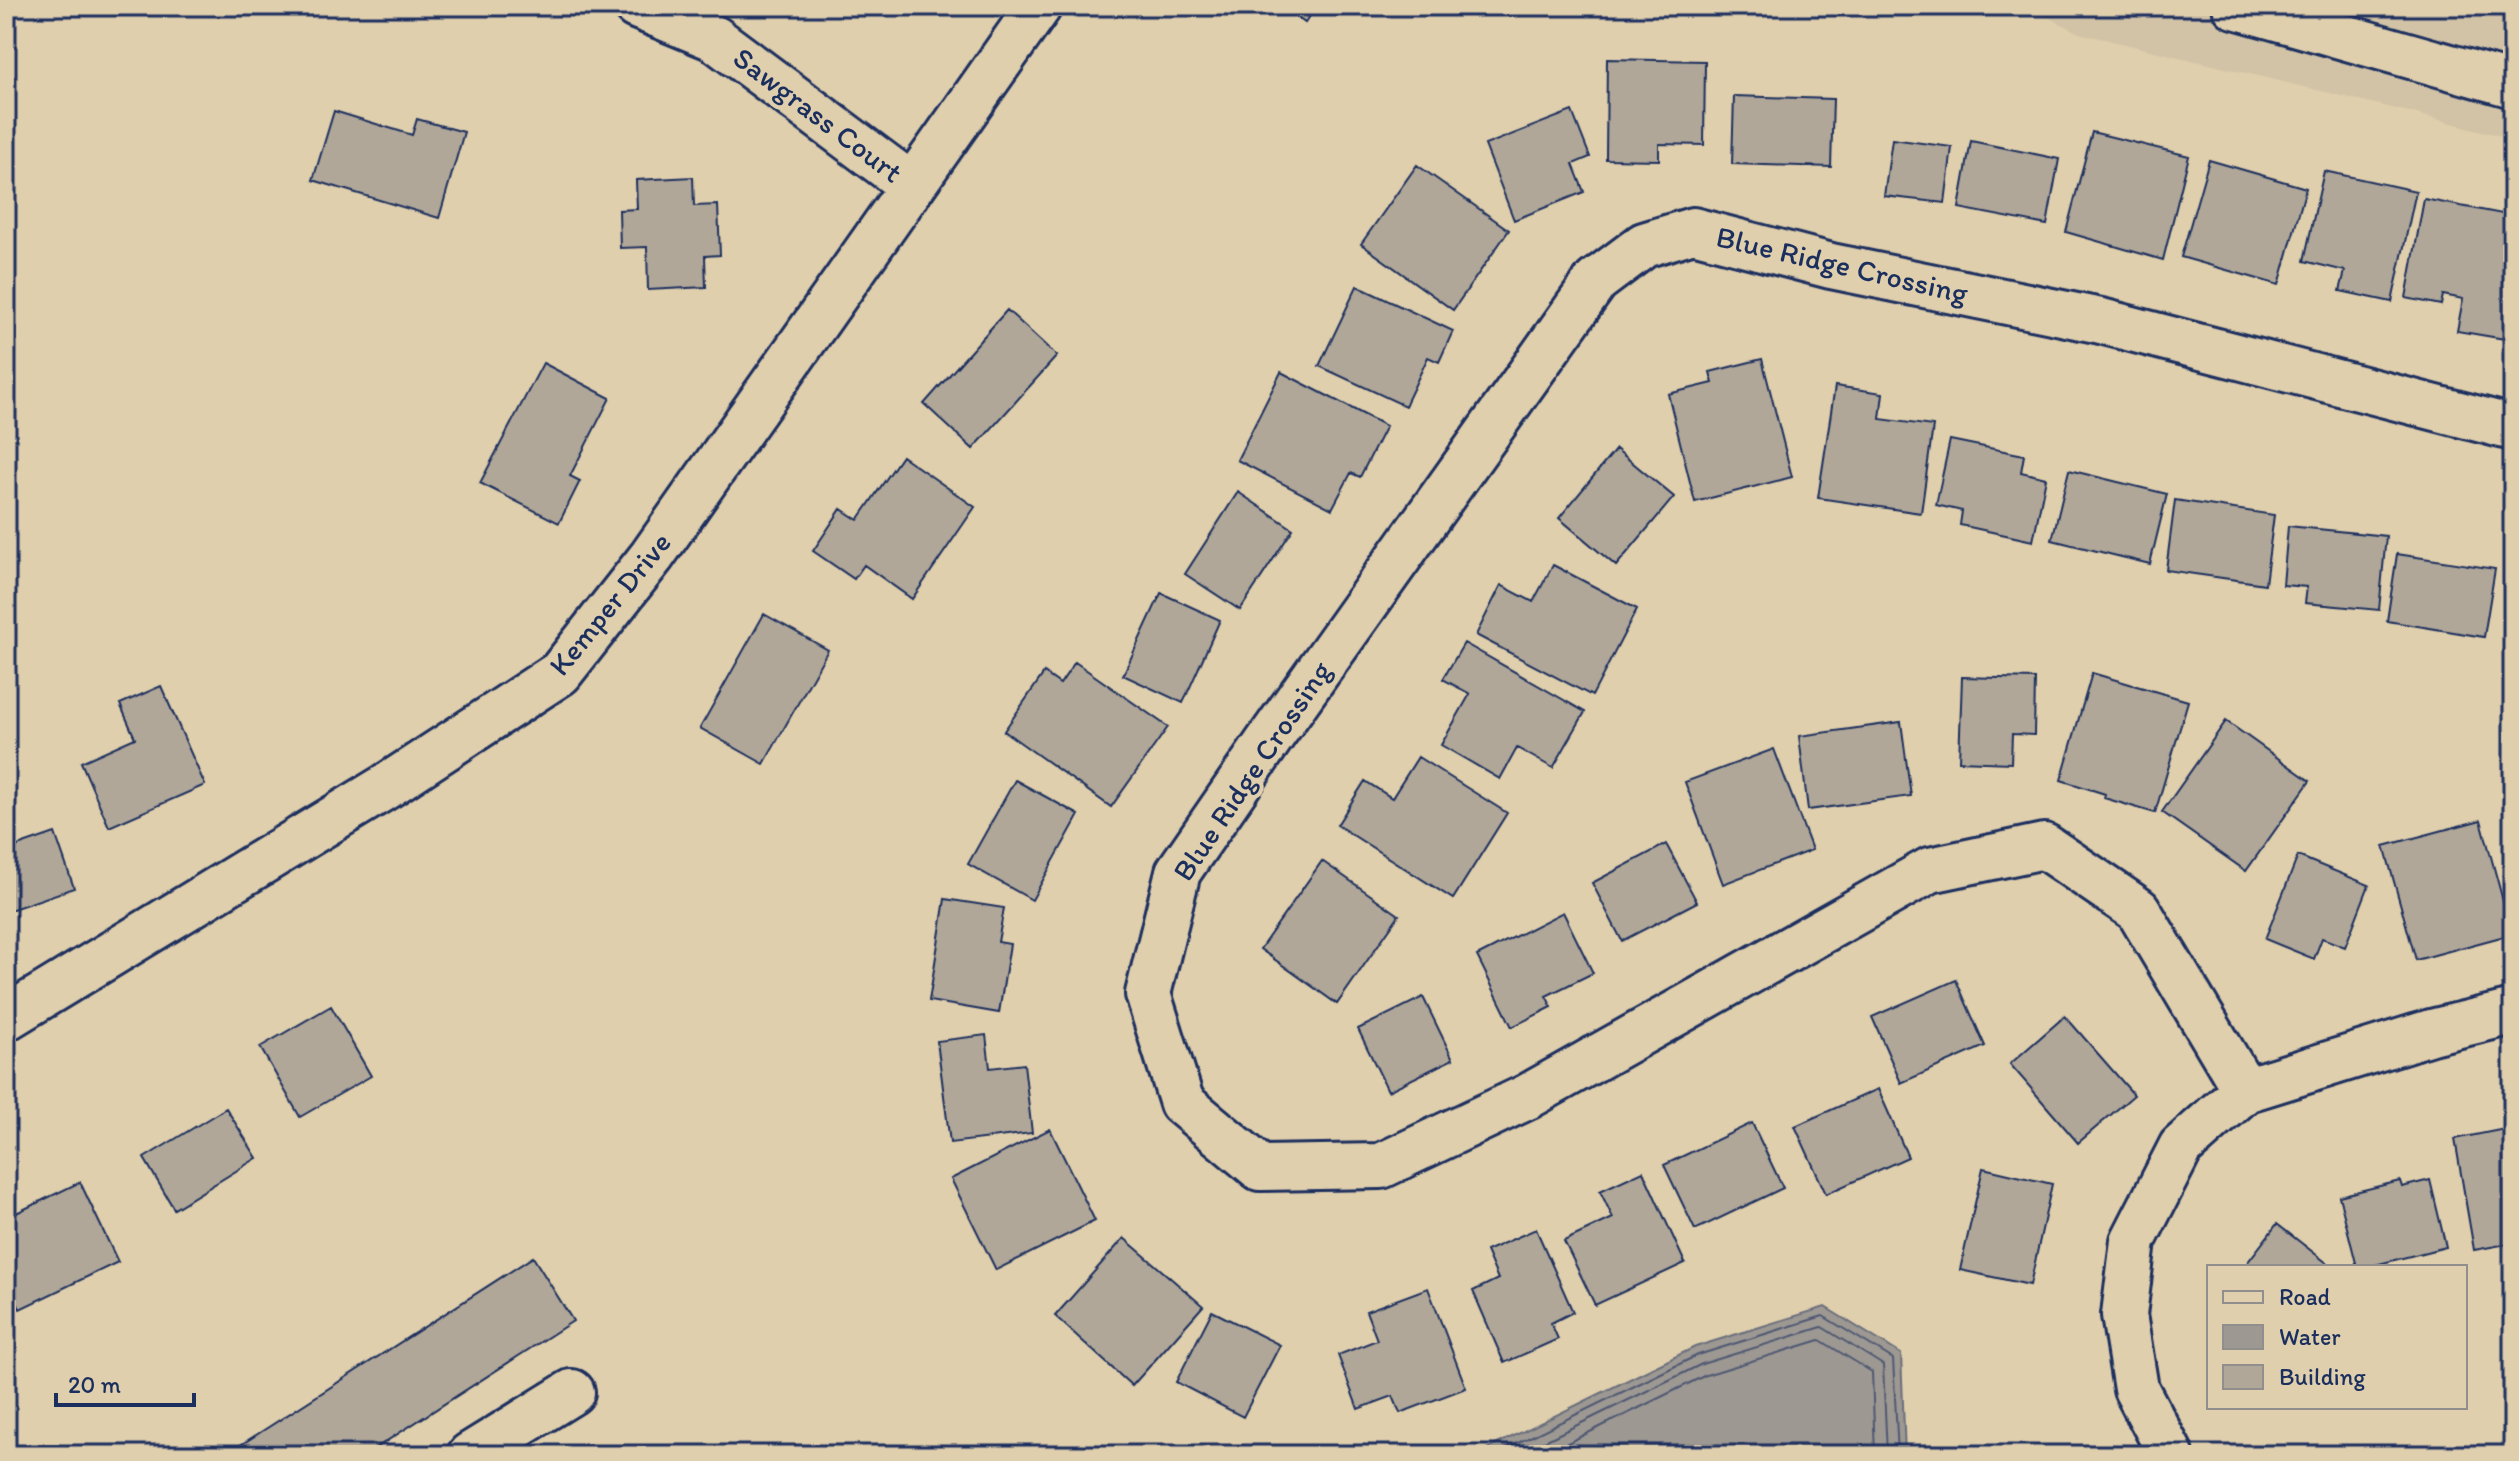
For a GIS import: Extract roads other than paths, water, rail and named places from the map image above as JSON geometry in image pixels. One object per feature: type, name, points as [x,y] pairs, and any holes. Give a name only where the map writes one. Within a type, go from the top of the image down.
[{"type":"street","name":"Sawgrass Court","points":[[636,6],[714,38],[911,185]]},
{"type":"street","name":"Kemper Drive","points":[[6,1018],[387,786],[560,673],[652,556],[1039,6]]},
{"type":"street","points":[[2235,6],[2513,85]]},
{"type":"street","name":"Blue Ridge Crossing","points":[[2245,1090],[2138,910],[2044,846],[1930,870],[1527,1097],[1381,1166],[1260,1168],[1182,1103],[1148,994],[1178,872],[1596,281],[1644,245],[1693,230],[1831,266],[2101,321],[2513,428]]},
{"type":"street","points":[[2171,1455],[2136,1389],[2124,1315],[2133,1241],[2181,1147],[2245,1090],[2431,1032],[2513,1012]]},
{"type":"street","points":[[470,1455],[572,1392]]},
{"type":"water","points":[[1825,1307],[1901,1354],[1905,1455],[1475,1455],[1695,1347]]}]
